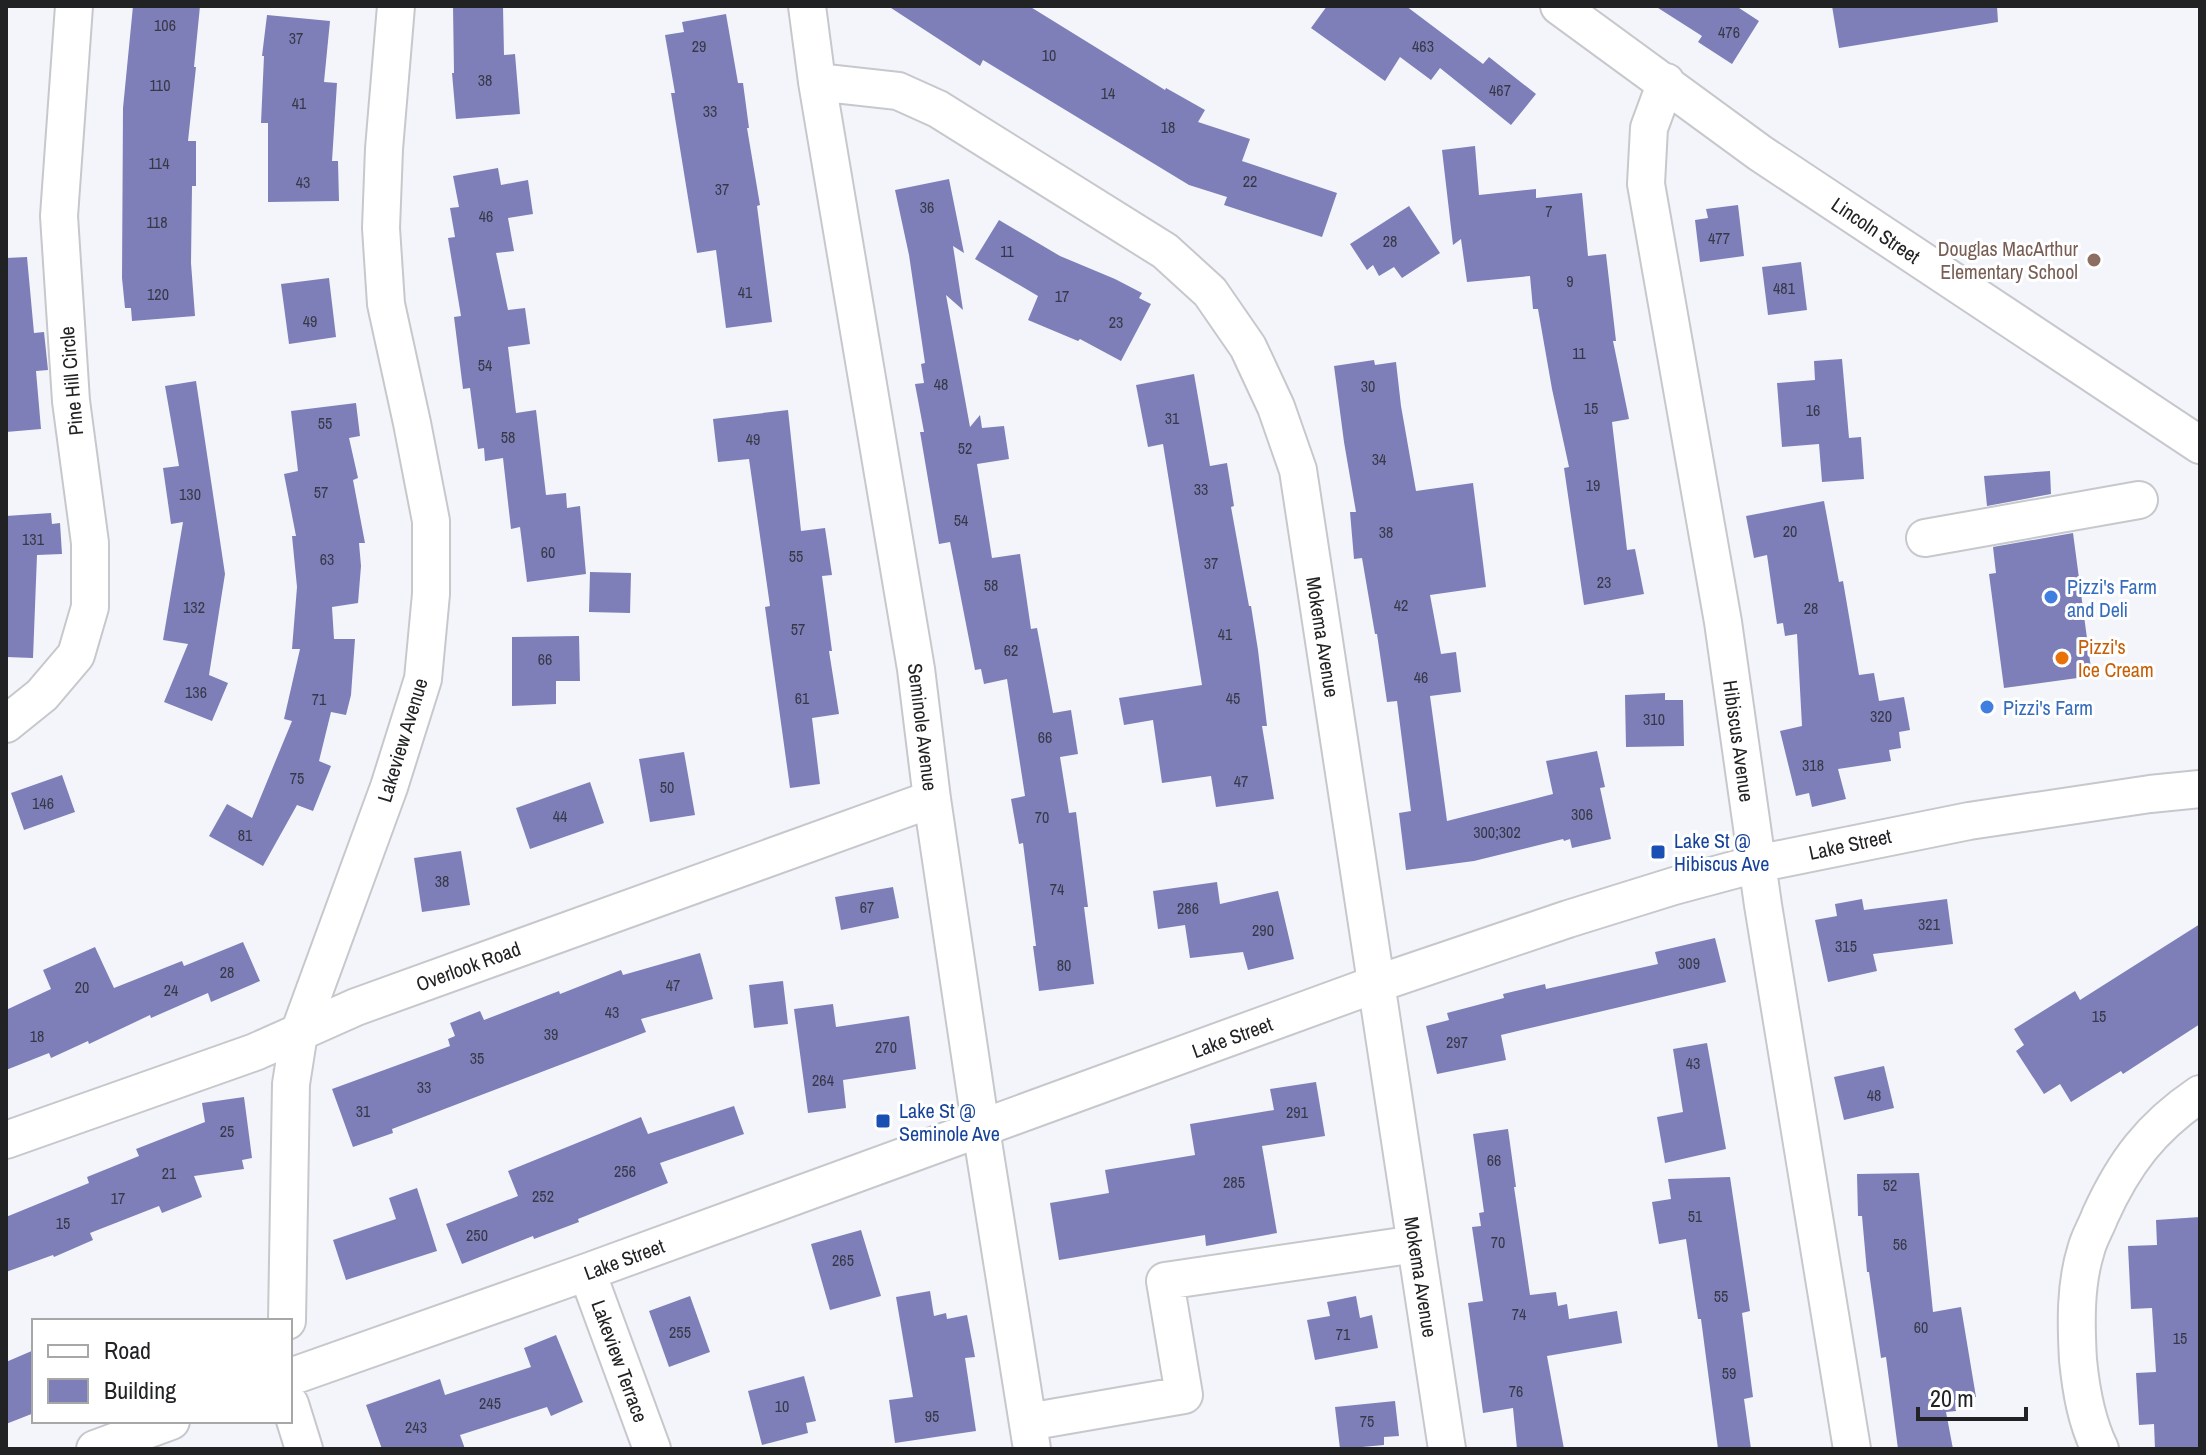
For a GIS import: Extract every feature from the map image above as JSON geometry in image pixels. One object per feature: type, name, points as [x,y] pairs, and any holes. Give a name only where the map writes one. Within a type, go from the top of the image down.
[{"type":"street","name":"Pine Hill Circle","points":[[6,724],[42,695],[76,655],[90,607],[90,543],[71,401],[59,216],[74,6]]},
{"type":"street","name":"Lakeview Avenue","points":[[287,1319],[291,1084],[299,1033],[389,787],[423,679],[429,622],[431,521],[386,304],[381,228],[396,6]]},
{"type":"street","name":"Seminole Avenue","points":[[807,6],[817,82],[916,669],[981,1129],[1030,1436]]},
{"type":"street","name":"Lincoln Street","points":[[1559,6],[1760,153],[2200,445]]},
{"type":"street","name":"Mokema Avenue","points":[[817,82],[898,91],[938,109],[1165,251],[1210,292],[1248,347],[1276,407],[1298,470],[1447,1449]]},
{"type":"street","name":"Hibiscus Avenue","points":[[1666,82],[1649,128],[1646,184],[1723,622],[1756,864],[1852,1449]]},
{"type":"street","points":[[1925,538],[2139,500]]},
{"type":"street","name":"Lake Street","points":[[292,1376],[1376,984],[1674,886],[1756,864],[1969,821],[2200,789]]},
{"type":"street","name":"Overlook Road","points":[[6,1140],[202,1072],[356,1007],[932,799]]},
{"type":"street","points":[[2100,1449],[2081,1395],[2077,1349],[2078,1289],[2086,1249],[2111,1192],[2139,1148],[2174,1112],[2200,1094]]},
{"type":"street","points":[[1030,1436],[1184,1395],[1165,1281],[1416,1244]]},
{"type":"street","name":"Lakeview Terrace","points":[[587,1272],[652,1449]]},
{"type":"street","points":[[292,1410],[304,1449]]},
{"type":"street","points":[[95,1449],[166,1423]]},
{"type":"building","points":[[133,6],[200,6],[188,141],[196,141],[191,263],[195,316],[132,321],[131,308],[125,308],[122,278],[123,108]]},
{"type":"building","points":[[453,6],[503,6],[504,55],[515,54],[520,114],[456,119],[452,73]]},
{"type":"building","points":[[888,6],[1029,6],[1165,90],[1205,110],[1198,122],[1250,139],[1242,161],[1337,193],[1322,237],[1224,205],[1227,197],[1189,185],[983,60],[980,66]]},
{"type":"building","points":[[1327,6],[1406,6],[1483,64],[1489,57],[1536,94],[1511,125],[1440,68],[1431,80],[1400,57],[1385,81],[1311,28]]},
{"type":"building","points":[[1655,6],[1736,6],[1759,21],[1732,64],[1698,42],[1702,36]]},
{"type":"building","points":[[1832,6],[1997,6],[1998,22],[1839,48]]},
{"type":"building","points":[[726,14],[738,83],[743,83],[772,322],[726,328],[716,250],[697,253],[671,93],[675,93],[665,35],[684,32],[682,22]]},
{"type":"building","points":[[267,15],[330,21],[324,82],[337,83],[332,161],[338,161],[339,201],[268,202],[268,123],[261,123],[262,56]]},
{"type":"building","points":[[1475,146],[1479,195],[1536,189],[1536,198],[1582,193],[1588,256],[1606,254],[1616,341],[1613,341],[1629,419],[1612,422],[1627,550],[1635,549],[1644,594],[1584,605],[1564,468],[1569,467],[1538,309],[1533,309],[1530,276],[1467,282],[1461,239],[1453,245],[1442,150]]},
{"type":"building","points":[[498,168],[501,185],[528,180],[533,214],[508,218],[514,251],[496,253],[508,310],[525,308],[530,344],[508,347],[516,413],[536,410],[546,495],[566,493],[567,508],[580,506],[586,574],[527,582],[520,527],[511,529],[503,458],[485,461],[484,448],[478,449],[470,388],[463,389],[454,317],[461,316],[448,238],[455,237],[450,208],[459,207],[453,176]]},
{"type":"building","points":[[949,179],[964,253],[953,246],[963,310],[946,295],[970,427],[980,415],[982,428],[1004,426],[1009,459],[977,464],[992,558],[1020,554],[1031,629],[1037,628],[1053,713],[1071,710],[1078,754],[1060,757],[1069,813],[1076,812],[1094,984],[1039,991],[1023,843],[1019,844],[1011,799],[1025,796],[1007,679],[984,684],[981,669],[975,670],[950,542],[939,544],[915,384],[924,383],[921,364],[925,363],[909,255],[895,190]]},
{"type":"building","points":[[1738,205],[1744,256],[1700,262],[1695,220],[1708,218],[1706,209]]},
{"type":"building","points":[[1409,206],[1440,253],[1402,278],[1394,267],[1379,276],[1373,265],[1367,270],[1350,244]]},
{"type":"building","points":[[999,220],[1060,256],[1142,293],[1139,298],[1151,304],[1121,361],[1080,339],[1078,341],[1028,320],[1038,296],[975,259]]},
{"type":"building","points":[[27,257],[34,333],[44,332],[48,370],[36,371],[41,429],[6,432],[6,258]]},
{"type":"building","points":[[1801,262],[1807,310],[1768,315],[1762,267]]},
{"type":"building","points":[[329,278],[336,337],[289,344],[281,284]]},
{"type":"building","points":[[1842,359],[1849,438],[1861,437],[1864,479],[1822,482],[1819,444],[1782,447],[1777,383],[1815,380],[1814,361]]},
{"type":"building","points":[[1374,360],[1375,365],[1396,362],[1416,491],[1473,483],[1486,587],[1430,595],[1441,654],[1456,652],[1461,692],[1430,696],[1447,821],[1553,794],[1546,761],[1597,751],[1605,787],[1600,788],[1611,839],[1572,848],[1570,839],[1563,839],[1474,861],[1406,870],[1399,813],[1411,811],[1397,701],[1387,702],[1362,558],[1354,559],[1350,512],[1356,512],[1334,366]]},
{"type":"building","points":[[1194,374],[1210,466],[1227,463],[1234,506],[1231,507],[1258,650],[1267,726],[1262,726],[1274,799],[1216,807],[1211,776],[1162,783],[1153,720],[1124,725],[1119,698],[1202,685],[1163,444],[1148,447],[1136,385]]},
{"type":"building","points":[[196,381],[225,574],[209,675],[228,683],[212,721],[164,702],[188,644],[163,640],[183,522],[171,524],[163,468],[179,466],[165,386]]},
{"type":"building","points":[[356,403],[360,436],[349,438],[358,478],[353,480],[365,543],[359,543],[358,603],[332,607],[334,639],[355,639],[351,695],[346,715],[331,712],[319,761],[331,766],[313,811],[297,805],[263,866],[209,836],[227,804],[252,818],[292,721],[284,719],[300,649],[292,649],[297,587],[292,536],[296,536],[284,474],[298,471],[291,411]]},
{"type":"building","points":[[788,410],[801,531],[825,528],[832,575],[822,576],[839,714],[812,718],[820,784],[790,788],[765,607],[770,606],[749,459],[718,462],[713,419]]},
{"type":"building","points":[[2050,471],[2051,494],[1987,506],[1984,476]]},
{"type":"building","points":[[1824,501],[1839,582],[1843,581],[1859,675],[1874,673],[1879,701],[1904,697],[1910,730],[1899,732],[1901,748],[1889,750],[1891,761],[1838,769],[1846,799],[1812,807],[1809,793],[1796,796],[1780,731],[1802,726],[1797,634],[1785,636],[1783,623],[1777,624],[1767,555],[1754,558],[1746,516]]},
{"type":"building","points":[[51,513],[52,524],[60,523],[62,554],[37,555],[33,658],[6,657],[6,516]]},
{"type":"building","points":[[2073,533],[2092,676],[2004,688],[1989,574],[1996,573],[1993,547]]},
{"type":"building","points":[[590,572],[631,573],[630,613],[589,612]]},
{"type":"building","points":[[579,636],[580,681],[556,681],[556,704],[512,706],[512,637]]},
{"type":"building","points":[[1665,693],[1665,700],[1683,700],[1684,746],[1626,747],[1625,695]]},
{"type":"building","points":[[684,752],[695,815],[650,822],[639,759]]},
{"type":"building","points":[[62,775],[75,812],[24,830],[11,793]]},
{"type":"building","points":[[590,782],[604,823],[530,849],[516,808]]},
{"type":"building","points":[[461,851],[470,905],[422,912],[414,858]]},
{"type":"building","points":[[1217,882],[1220,904],[1278,891],[1294,959],[1248,970],[1243,952],[1190,958],[1185,925],[1158,929],[1153,891]]},
{"type":"building","points":[[893,887],[899,918],[841,930],[835,897]]},
{"type":"building","points":[[1862,899],[1864,910],[1947,899],[1953,944],[1873,954],[1877,971],[1828,982],[1815,920],[1837,916],[1835,904]]},
{"type":"building","points":[[2200,924],[2200,1024],[2123,1074],[2121,1071],[2071,1102],[2060,1084],[2044,1094],[2016,1051],[2024,1045],[2014,1029],[2075,991],[2080,1000]]},
{"type":"building","points":[[1715,938],[1726,982],[1501,1035],[1506,1060],[1437,1074],[1426,1026],[1449,1020],[1447,1013],[1545,984],[1546,989],[1658,964],[1655,952]]},
{"type":"building","points":[[243,942],[260,981],[211,1002],[208,993],[151,1018],[150,1015],[89,1044],[88,1041],[51,1058],[49,1053],[6,1070],[6,1010],[51,989],[43,970],[95,947],[114,988],[182,961],[184,966]]},
{"type":"building","points":[[700,953],[713,999],[641,1019],[646,1032],[392,1129],[393,1133],[353,1147],[332,1089],[450,1046],[448,1039],[455,1036],[450,1023],[480,1011],[484,1020],[621,970],[623,975]]},
{"type":"building","points":[[783,981],[788,1024],[754,1028],[749,985]]},
{"type":"building","points":[[833,1004],[836,1027],[909,1016],[916,1069],[843,1080],[846,1108],[808,1113],[794,1009]]},
{"type":"building","points":[[1707,1043],[1726,1149],[1665,1163],[1657,1117],[1683,1112],[1673,1049]]},
{"type":"building","points":[[1884,1066],[1894,1108],[1844,1120],[1834,1077]]},
{"type":"building","points":[[1316,1082],[1325,1136],[1262,1146],[1277,1233],[1206,1246],[1205,1235],[1059,1260],[1050,1203],[1109,1193],[1105,1170],[1195,1155],[1190,1124],[1274,1110],[1270,1089]]},
{"type":"building","points":[[244,1097],[252,1158],[242,1160],[244,1169],[194,1176],[202,1197],[162,1213],[159,1206],[90,1233],[93,1240],[54,1257],[6,1272],[6,1217],[89,1183],[87,1177],[139,1156],[136,1149],[205,1122],[202,1103]]},
{"type":"building","points":[[734,1106],[744,1134],[660,1163],[668,1183],[578,1219],[579,1222],[462,1264],[446,1224],[518,1196],[508,1171],[641,1117],[648,1134]]},
{"type":"building","points":[[1508,1129],[1530,1295],[1556,1292],[1558,1306],[1567,1304],[1569,1319],[1617,1311],[1622,1343],[1547,1356],[1564,1449],[1517,1449],[1513,1408],[1483,1413],[1468,1303],[1483,1301],[1472,1227],[1481,1226],[1479,1213],[1484,1212],[1473,1134]]},
{"type":"building","points":[[1919,1173],[1933,1312],[1961,1307],[1976,1397],[1955,1400],[1956,1411],[1946,1412],[1953,1449],[1898,1449],[1886,1357],[1881,1358],[1867,1272],[1862,1216],[1858,1216],[1857,1174]]},
{"type":"building","points":[[1730,1177],[1750,1311],[1742,1313],[1753,1397],[1744,1399],[1751,1449],[1718,1449],[1701,1319],[1698,1319],[1686,1239],[1659,1244],[1652,1202],[1671,1199],[1668,1179]]},
{"type":"building","points":[[417,1188],[437,1251],[346,1280],[333,1240],[396,1219],[389,1198]]},
{"type":"building","points":[[2200,1217],[2200,1449],[2155,1449],[2154,1424],[2139,1425],[2136,1373],[2156,1372],[2152,1308],[2131,1309],[2128,1246],[2157,1245],[2156,1220]]},
{"type":"building","points":[[861,1230],[881,1296],[830,1310],[811,1244]]},
{"type":"building","points":[[930,1291],[934,1316],[946,1313],[947,1319],[967,1315],[975,1357],[965,1358],[976,1431],[895,1443],[889,1400],[913,1397],[896,1297]]},
{"type":"building","points":[[690,1296],[710,1352],[669,1367],[649,1311]]},
{"type":"building","points":[[1356,1296],[1360,1318],[1372,1315],[1378,1348],[1315,1360],[1307,1320],[1330,1316],[1327,1302]]},
{"type":"building","points":[[556,1335],[583,1402],[551,1416],[547,1407],[460,1435],[465,1449],[382,1449],[366,1405],[440,1379],[445,1395],[531,1367],[524,1348]]},
{"type":"building","points":[[32,1351],[32,1414],[6,1424],[6,1362]]},
{"type":"building","points":[[804,1376],[816,1421],[806,1423],[808,1433],[762,1445],[748,1391]]},
{"type":"building","points":[[1395,1401],[1399,1436],[1384,1437],[1384,1445],[1340,1449],[1335,1407]]},
{"type":"place","name":"Douglas MacArthur Elementary School","points":[[2094,260]]},
{"type":"place","name":"Pizzi's Farm and Deli","points":[[2051,597]]},
{"type":"place","name":"Pizzi's Ice Cream","points":[[2062,658]]},
{"type":"place","name":"Pizzi's Farm","points":[[1987,707]]},
{"type":"place","name":"Lake St @ Hibiscus Ave","points":[[1658,852]]},
{"type":"place","name":"Lake St @ Seminole Ave","points":[[883,1121]]}]
